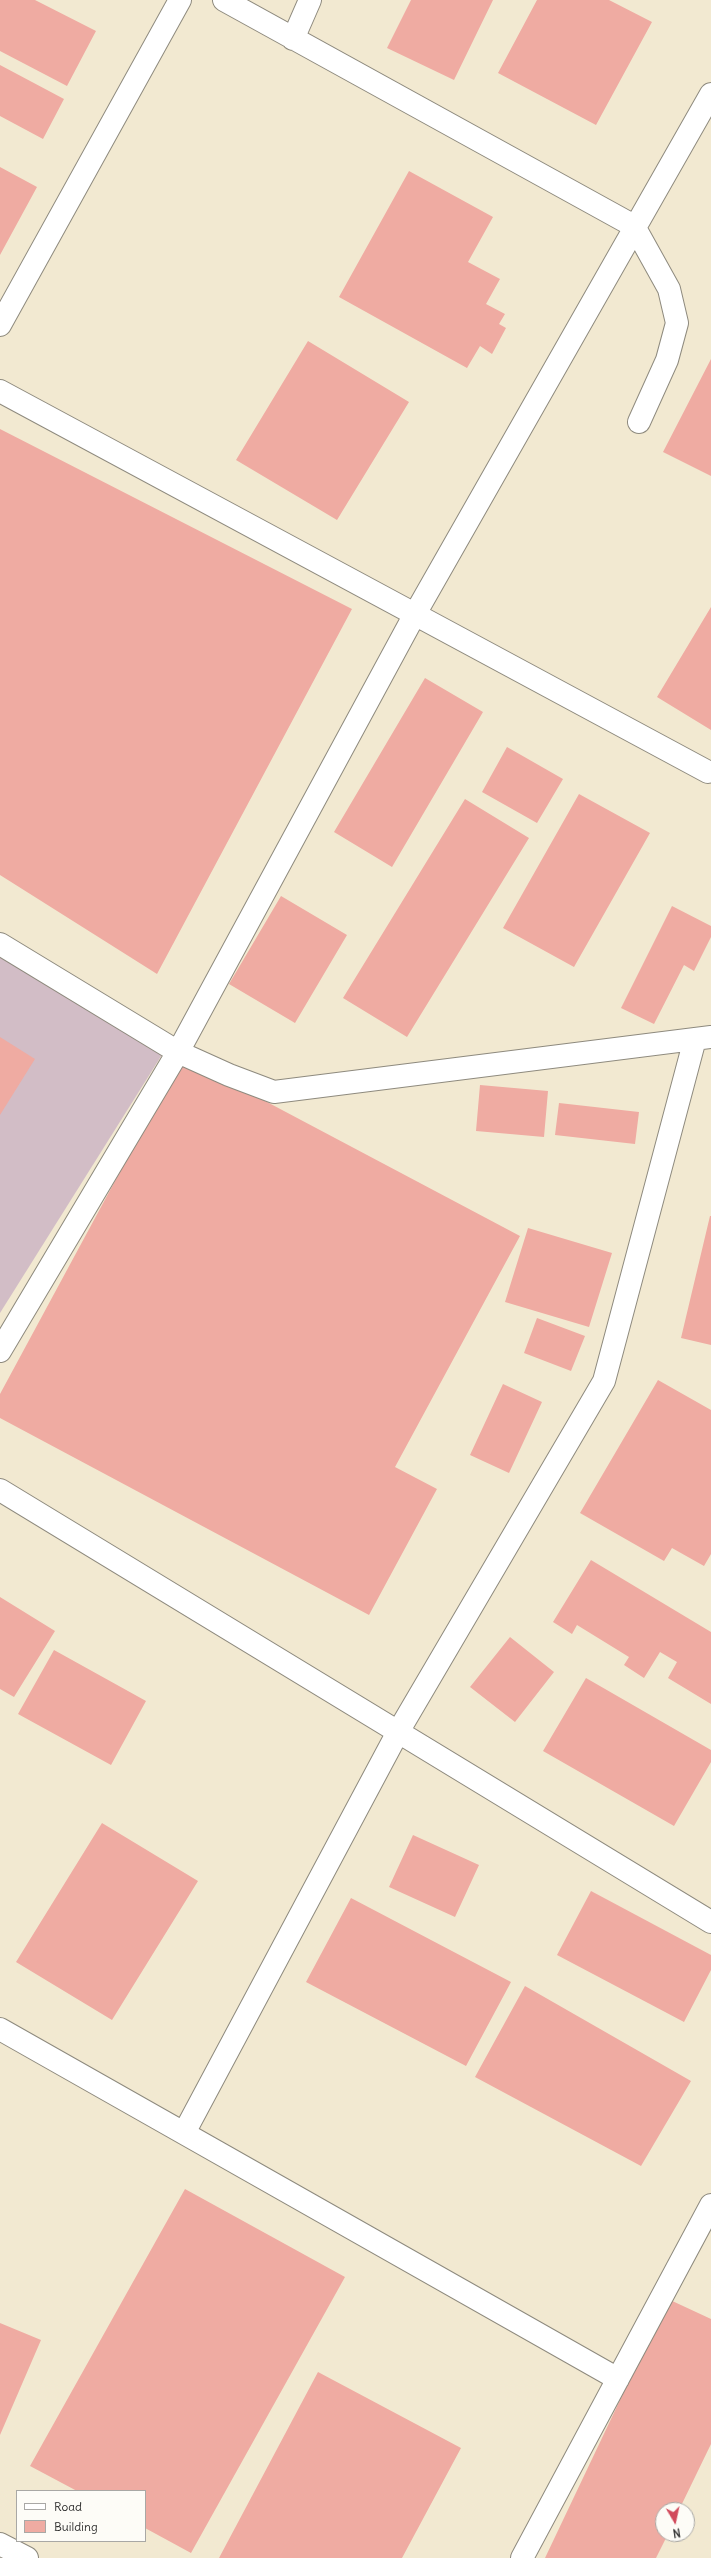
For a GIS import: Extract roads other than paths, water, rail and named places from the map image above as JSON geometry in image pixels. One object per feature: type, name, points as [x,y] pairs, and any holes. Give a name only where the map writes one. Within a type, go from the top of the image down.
[{"type":"street","points":[[0,325],[180,0]]},
{"type":"street","points":[[224,0],[292,39],[634,226],[669,288],[677,323],[667,360],[638,422]]},
{"type":"street","points":[[292,39],[310,0]]},
{"type":"street","points":[[0,1351],[178,1052],[415,614],[634,226],[711,94]]},
{"type":"street","points":[[0,390],[708,772]]},
{"type":"street","points":[[0,944],[178,1052],[229,1075],[274,1092],[703,1038],[604,1381],[398,1732],[184,2133]]},
{"type":"street","points":[[0,1490],[711,1922]]},
{"type":"street","points":[[0,2029],[618,2379]]},
{"type":"street","points":[[522,2558],[711,2205]]},
{"type":"street","points":[[0,2544],[27,2558]]}]
